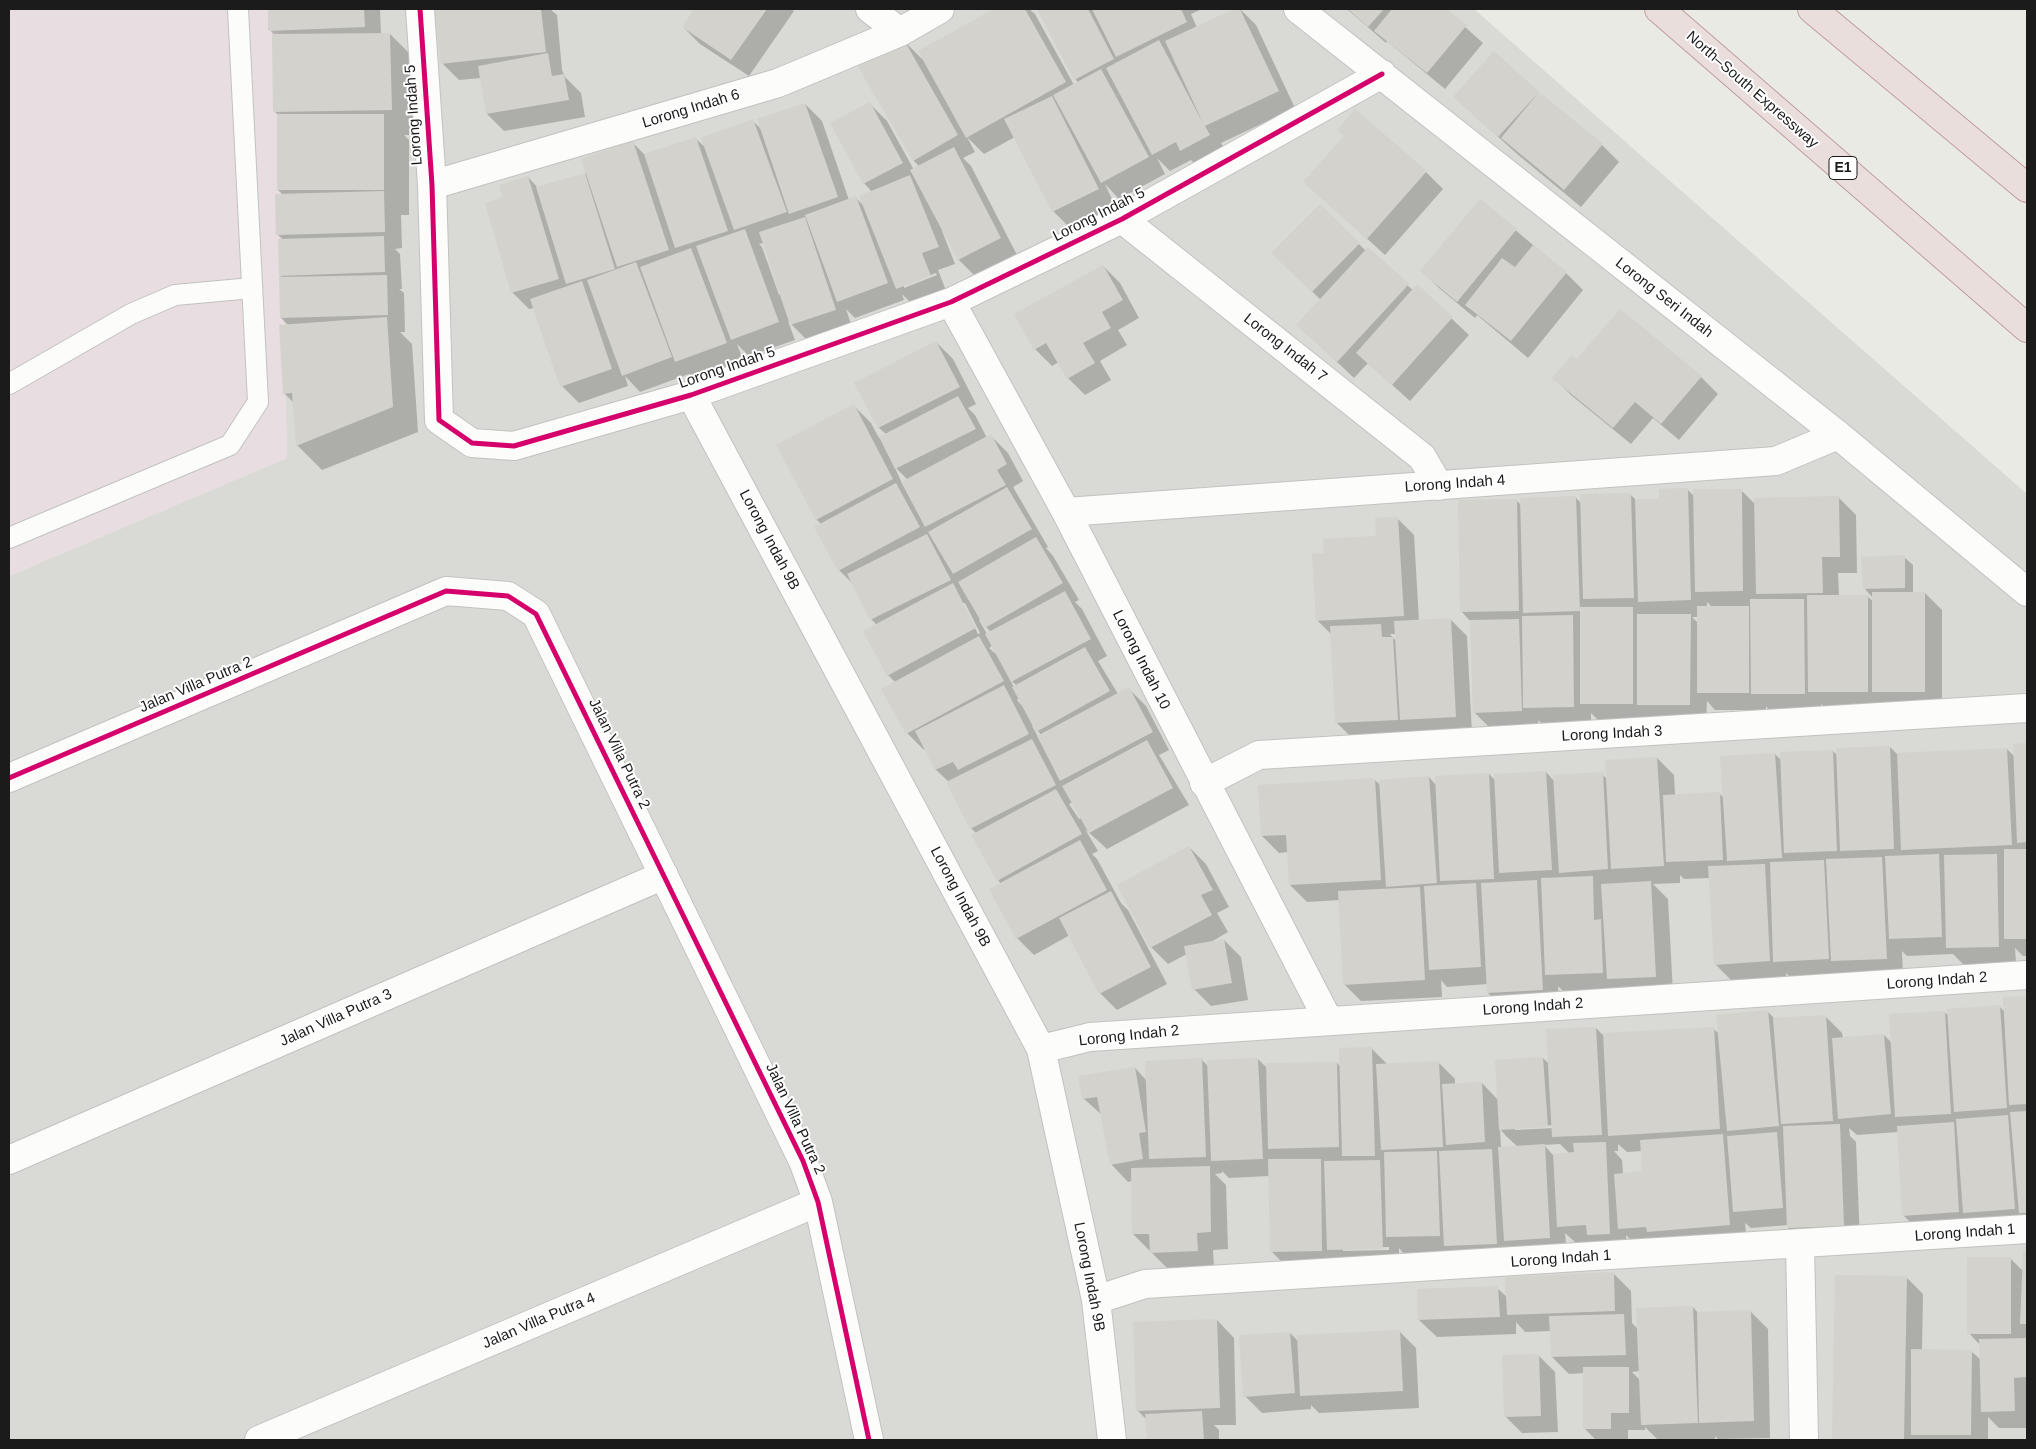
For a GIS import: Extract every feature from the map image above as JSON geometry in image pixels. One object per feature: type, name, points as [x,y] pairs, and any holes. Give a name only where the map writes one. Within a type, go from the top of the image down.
[{"type":"highway","name":"North–South Expressway","points":[[1659,9],[2027,328]]},
{"type":"highway","points":[[1812,9],[2027,188]]},
{"type":"street","name":"Lorong Indah 5","points":[[420,9],[432,185],[439,420],[472,443],[514,446],[691,395],[951,302],[1122,219],[1382,74]]},
{"type":"street","points":[[870,9],[900,32]]},
{"type":"street","name":"Lorong Indah 6","points":[[432,185],[778,83],[900,32],[940,9]]},
{"type":"street","name":"Lorong Seri Indah","points":[[1298,9],[1838,435],[2027,592]]},
{"type":"street","name":"Lorong Indah 7","points":[[1122,219],[1422,457],[1439,486]]},
{"type":"street","name":"Lorong Indah 10","points":[[951,302],[1066,512],[1204,783],[1328,1020]]},
{"type":"street","name":"Lorong Indah 9B","points":[[691,395],[1041,1049],[1096,1300],[1112,1440]]},
{"type":"street","name":"Lorong Indah 4","points":[[1066,512],[1776,461],[1838,435]]},
{"type":"street","name":"Jalan Villa Putra 2","points":[[9,778],[446,591],[508,596],[536,614],[804,1161],[818,1202],[869,1440]]},
{"type":"street","name":"Lorong Indah 3","points":[[1204,783],[1259,755],[2027,708]]},
{"type":"street","name":"Jalan Villa Putra 3","points":[[9,1160],[664,875]]},
{"type":"street","name":"Lorong Indah 2","points":[[1041,1049],[1090,1037],[2027,975]]},
{"type":"street","name":"Jalan Villa Putra 4","points":[[259,1440],[818,1202]]},
{"type":"street","name":"Lorong Indah 1","points":[[1096,1300],[1145,1284],[2027,1230]]},
{"type":"street","points":[[1800,1244],[1804,1440]]},
{"type":"lane","points":[[9,538],[230,445],[258,402],[238,9]]},
{"type":"lane","points":[[9,384],[131,314],[175,295],[252,288]]},
{"type":"shaded area","points":[[9,9],[277,9],[287,458],[9,576]]},
{"type":"shaded area","points":[[277,9],[1474,9],[2027,494],[2027,1440],[9,1440],[9,576],[287,458]]},
{"type":"building","points":[[268,9],[364,9],[365,27],[268,31]]},
{"type":"building","points":[[434,9],[541,9],[546,52],[441,64]]},
{"type":"building","points":[[694,9],[767,9],[731,60],[682,27]]},
{"type":"building","points":[[994,9],[1025,9],[1066,82],[966,138],[918,51]]},
{"type":"building","points":[[1037,9],[1088,9],[1114,59],[1074,80]]},
{"type":"building","points":[[1092,9],[1181,9],[1187,22],[1116,57]]},
{"type":"building","points":[[1234,9],[1240,9],[1279,91],[1205,126],[1210,135],[1180,151],[1176,142],[1152,155],[1106,68],[1159,40],[1203,123],[1165,41]]},
{"type":"building","points":[[1348,9],[1384,9],[1368,27]]},
{"type":"building","points":[[1392,9],[1447,9],[1467,25],[1427,73],[1374,31]]},
{"type":"building","points":[[390,33],[392,110],[273,112],[272,34]]},
{"type":"building","points":[[903,38],[958,135],[913,161],[857,65]]},
{"type":"building","points":[[1494,51],[1539,92],[1498,137],[1453,97]]},
{"type":"building","points":[[548,53],[552,76],[564,74],[569,100],[486,114],[478,66]]},
{"type":"building","points":[[1101,69],[1149,157],[1101,183],[1053,95]]},
{"type":"building","points":[[1539,92],[1603,144],[1564,190],[1501,138]]},
{"type":"building","points":[[1052,96],[1099,189],[1052,212],[1004,119]]},
{"type":"building","points":[[870,102],[903,163],[863,184],[830,123]]},
{"type":"building","points":[[805,103],[838,197],[789,214],[757,119]]},
{"type":"building","points":[[1355,109],[1427,171],[1367,239],[1303,182],[1344,136],[1337,130]]},
{"type":"building","points":[[277,114],[384,114],[384,190],[277,190]]},
{"type":"building","points":[[753,119],[787,212],[734,230],[701,138]]},
{"type":"building","points":[[696,137],[728,231],[675,248],[644,154]]},
{"type":"building","points":[[633,141],[669,250],[617,267],[581,159]]},
{"type":"building","points":[[954,147],[1001,238],[958,260],[910,170]]},
{"type":"building","points":[[585,173],[615,269],[566,284],[536,187]]},
{"type":"building","points":[[910,175],[939,247],[922,253],[931,276],[896,289],[859,196]]},
{"type":"building","points":[[528,176],[559,279],[511,293],[485,203],[502,197],[499,185]]},
{"type":"building","points":[[384,191],[385,232],[276,235],[275,194]]},
{"type":"building","points":[[856,196],[888,283],[837,302],[805,215]]},
{"type":"building","points":[[1480,199],[1517,229],[1457,302],[1420,271]]},
{"type":"building","points":[[1320,204],[1360,243],[1312,292],[1271,253]]},
{"type":"building","points":[[805,217],[836,310],[790,325],[759,232]]},
{"type":"building","points":[[745,229],[779,322],[731,340],[696,246]]},
{"type":"building","points":[[384,236],[385,272],[279,276],[278,239]]},
{"type":"building","points":[[1533,245],[1567,272],[1511,341],[1465,305],[1502,258],[1515,267]]},
{"type":"building","points":[[1368,247],[1409,284],[1337,362],[1296,325]]},
{"type":"building","points":[[691,248],[727,343],[675,362],[640,267]]},
{"type":"building","points":[[636,262],[672,357],[622,376],[587,280]]},
{"type":"building","points":[[1103,265],[1123,300],[1102,312],[1111,328],[1083,343],[1095,363],[1067,379],[1046,343],[1034,350],[1014,314]]},
{"type":"building","points":[[387,275],[388,315],[280,318],[279,277]]},
{"type":"building","points":[[582,281],[612,369],[560,387],[530,299]]},
{"type":"building","points":[[1417,284],[1453,317],[1392,385],[1356,353]]},
{"type":"building","points":[[1620,309],[1702,376],[1661,424],[1635,402],[1613,428],[1552,378],[1572,355],[1577,359]]},
{"type":"building","points":[[387,317],[393,407],[296,446],[292,393],[283,394],[279,325]]},
{"type":"building","points":[[936,341],[960,387],[878,428],[854,383]]},
{"type":"building","points":[[958,396],[976,429],[895,469],[879,437]]},
{"type":"building","points":[[854,404],[893,479],[816,520],[776,445]]},
{"type":"building","points":[[991,434],[1007,464],[997,470],[1006,485],[925,527],[901,482]]},
{"type":"building","points":[[896,483],[920,527],[838,571],[814,527]]},
{"type":"building","points":[[1007,487],[1032,529],[953,574],[928,532]]},
{"type":"building","points":[[1688,488],[1691,600],[1638,602],[1635,499],[1659,499],[1659,489]]},
{"type":"building","points":[[1693,489],[1742,489],[1743,591],[1695,592]]},
{"type":"building","points":[[1631,493],[1634,598],[1583,599],[1580,494]]},
{"type":"building","points":[[1576,496],[1580,611],[1523,613],[1520,498]]},
{"type":"building","points":[[1839,496],[1840,557],[1822,557],[1823,593],[1756,594],[1754,498]]},
{"type":"building","points":[[1517,499],[1519,611],[1460,612],[1458,500]]},
{"type":"building","points":[[1398,517],[1404,616],[1316,621],[1312,554],[1324,553],[1323,539],[1376,536],[1375,518]]},
{"type":"building","points":[[927,534],[951,580],[870,620],[847,574]]},
{"type":"building","points":[[1036,537],[1063,583],[985,628],[958,582]]},
{"type":"building","points":[[1905,555],[1905,588],[1863,589],[1861,557]]},
{"type":"building","points":[[953,583],[976,628],[887,676],[863,631]]},
{"type":"building","points":[[1065,591],[1091,639],[1011,682],[985,634]]},
{"type":"building","points":[[1872,592],[1925,592],[1925,692],[1872,692]]},
{"type":"building","points":[[1807,595],[1868,595],[1868,692],[1808,692]]},
{"type":"building","points":[[1750,599],[1804,599],[1805,694],[1751,694]]},
{"type":"building","points":[[1697,606],[1749,606],[1749,693],[1697,693]]},
{"type":"building","points":[[1580,607],[1633,607],[1633,704],[1580,704]]},
{"type":"building","points":[[1637,614],[1691,614],[1690,705],[1637,705]]},
{"type":"building","points":[[1573,615],[1574,707],[1523,708],[1522,616]]},
{"type":"building","points":[[1451,618],[1456,717],[1400,720],[1394,621]]},
{"type":"building","points":[[1519,619],[1522,711],[1473,713],[1470,620]]},
{"type":"building","points":[[1381,624],[1382,637],[1393,637],[1398,720],[1335,723],[1330,626]]},
{"type":"building","points":[[979,636],[1004,681],[906,734],[881,689]]},
{"type":"building","points":[[1085,647],[1110,691],[1036,732],[1012,687]]},
{"type":"building","points":[[1004,685],[1029,734],[958,770],[953,762],[935,770],[915,731]]},
{"type":"building","points":[[1129,687],[1153,732],[1060,781],[1037,736]]},
{"type":"building","points":[[1032,739],[1056,785],[970,829],[946,782]]},
{"type":"building","points":[[1147,740],[1173,788],[1089,833],[1062,786]]},
{"type":"building","points":[[2027,743],[2027,842],[2017,843],[2013,744]]},
{"type":"building","points":[[1890,746],[1894,849],[1840,851],[1836,748]]},
{"type":"building","points":[[2007,748],[2012,845],[1901,850],[1897,753]]},
{"type":"building","points":[[1833,750],[1837,851],[1784,853],[1780,752]]},
{"type":"building","points":[[1775,753],[1782,858],[1727,861],[1720,756]]},
{"type":"building","points":[[1657,757],[1664,866],[1611,869],[1605,760]]},
{"type":"building","points":[[1546,771],[1552,870],[1499,873],[1494,774]]},
{"type":"building","points":[[1603,772],[1608,869],[1559,873],[1553,775]]},
{"type":"building","points":[[1489,773],[1494,879],[1440,881],[1435,776]]},
{"type":"building","points":[[1429,776],[1437,883],[1386,887],[1379,780]]},
{"type":"building","points":[[1375,778],[1381,880],[1289,885],[1286,835],[1261,836],[1258,785]]},
{"type":"building","points":[[1056,789],[1082,834],[997,881],[971,835]]},
{"type":"building","points":[[1720,792],[1723,860],[1666,862],[1663,795]]},
{"type":"building","points":[[1080,840],[1107,890],[1016,939],[989,889]]},
{"type":"building","points":[[1189,846],[1213,890],[1201,895],[1212,915],[1150,948],[1117,885]]},
{"type":"building","points":[[2004,849],[2027,849],[2027,939],[2004,939]]},
{"type":"building","points":[[1939,854],[1942,937],[1889,939],[1885,856]]},
{"type":"building","points":[[1997,854],[1999,947],[1946,948],[1944,855]]},
{"type":"building","points":[[1882,857],[1887,959],[1831,961],[1826,859]]},
{"type":"building","points":[[1824,860],[1829,959],[1773,962],[1770,862]]},
{"type":"building","points":[[1765,864],[1770,961],[1714,965],[1708,866]]},
{"type":"building","points":[[1593,876],[1594,920],[1601,919],[1603,973],[1545,975],[1541,878]]},
{"type":"building","points":[[1537,880],[1543,990],[1487,993],[1481,883]]},
{"type":"building","points":[[1651,881],[1656,977],[1607,979],[1601,884]]},
{"type":"building","points":[[1476,883],[1481,967],[1429,970],[1424,886]]},
{"type":"building","points":[[1420,887],[1425,980],[1343,985],[1338,891]]},
{"type":"building","points":[[1111,891],[1151,967],[1099,994],[1059,918]]},
{"type":"building","points":[[1224,939],[1232,983],[1192,990],[1184,946]]},
{"type":"building","points":[[2027,996],[2027,1104],[2009,1105],[2003,997]]},
{"type":"building","points":[[2000,1005],[2007,1108],[1954,1112],[1947,1009]]},
{"type":"building","points":[[1768,1010],[1779,1126],[1727,1131],[1716,1015]]},
{"type":"building","points":[[1945,1011],[1951,1114],[1895,1117],[1889,1014]]},
{"type":"building","points":[[1826,1015],[1833,1121],[1781,1124],[1773,1018]]},
{"type":"building","points":[[1596,1027],[1602,1135],[1552,1137],[1546,1029]]},
{"type":"building","points":[[1714,1027],[1720,1129],[1608,1136],[1603,1033]]},
{"type":"building","points":[[1884,1034],[1891,1114],[1838,1119],[1832,1038]]},
{"type":"building","points":[[1372,1047],[1375,1156],[1342,1156],[1339,1048]]},
{"type":"building","points":[[1543,1057],[1548,1127],[1499,1130],[1495,1060]]},
{"type":"building","points":[[1202,1058],[1206,1157],[1149,1159],[1145,1061]]},
{"type":"building","points":[[1258,1058],[1263,1159],[1211,1161],[1207,1060]]},
{"type":"building","points":[[1439,1061],[1443,1147],[1381,1150],[1376,1064]]},
{"type":"building","points":[[1337,1062],[1339,1147],[1268,1149],[1266,1063]]},
{"type":"building","points":[[1135,1067],[1146,1132],[1139,1133],[1143,1159],[1110,1165],[1097,1097],[1082,1099],[1078,1076]]},
{"type":"building","points":[[1482,1082],[1485,1142],[1446,1145],[1442,1084]]},
{"type":"building","points":[[2027,1111],[2027,1213],[2019,1213],[2010,1112]]},
{"type":"building","points":[[2008,1115],[2015,1209],[1963,1213],[1956,1119]]},
{"type":"building","points":[[1954,1122],[1959,1212],[1902,1216],[1897,1126]]},
{"type":"building","points":[[1840,1124],[1844,1226],[1787,1228],[1783,1126]]},
{"type":"building","points":[[1777,1132],[1783,1208],[1733,1212],[1727,1136]]},
{"type":"building","points":[[1723,1134],[1730,1225],[1647,1232],[1646,1227],[1618,1229],[1614,1174],[1642,1171],[1640,1140]]},
{"type":"building","points":[[1606,1142],[1610,1234],[1587,1235],[1586,1225],[1557,1227],[1553,1154],[1574,1152],[1573,1143]]},
{"type":"building","points":[[1545,1144],[1550,1238],[1504,1241],[1498,1147]]},
{"type":"building","points":[[1492,1149],[1497,1244],[1444,1246],[1439,1151]]},
{"type":"building","points":[[1437,1151],[1440,1236],[1386,1237],[1384,1152]]},
{"type":"building","points":[[1268,1159],[1321,1159],[1322,1251],[1270,1252]]},
{"type":"building","points":[[1380,1160],[1383,1249],[1327,1250],[1324,1161]]},
{"type":"building","points":[[1210,1166],[1211,1232],[1197,1233],[1198,1251],[1150,1253],[1149,1234],[1132,1234],[1131,1168]]},
{"type":"building","points":[[2023,1251],[2027,1251],[2027,1324],[2020,1324]]},
{"type":"building","points":[[1967,1257],[2011,1257],[2011,1334],[1967,1334]]},
{"type":"building","points":[[1614,1272],[1615,1311],[1507,1315],[1505,1277]]},
{"type":"building","points":[[1835,1275],[1907,1276],[1904,1440],[1832,1440]]},
{"type":"building","points":[[1498,1286],[1500,1317],[1418,1320],[1417,1289]]},
{"type":"building","points":[[1693,1306],[1698,1423],[1641,1425],[1636,1308]]},
{"type":"building","points":[[1751,1310],[1754,1421],[1699,1423],[1697,1312]]},
{"type":"building","points":[[1624,1314],[1626,1355],[1551,1357],[1549,1316]]},
{"type":"building","points":[[1217,1319],[1220,1408],[1136,1411],[1133,1322]]},
{"type":"building","points":[[1400,1330],[1403,1391],[1300,1396],[1297,1335]]},
{"type":"building","points":[[1290,1332],[1295,1393],[1243,1397],[1239,1335]]},
{"type":"building","points":[[2027,1338],[2027,1377],[2014,1378],[2015,1411],[1981,1412],[1979,1339]]},
{"type":"building","points":[[1911,1349],[1972,1350],[1971,1435],[1911,1435]]},
{"type":"building","points":[[1539,1354],[1541,1416],[1504,1417],[1502,1355]]},
{"type":"building","points":[[1583,1367],[1629,1367],[1629,1413],[1611,1413],[1611,1429],[1583,1429]]},
{"type":"building","points":[[1202,1411],[1204,1440],[1147,1440],[1145,1414]]},
{"type":"cycle path","points":[[420,9],[432,185],[439,420],[472,443],[514,446],[691,395],[951,302],[1122,219],[1382,74]]},
{"type":"cycle path","points":[[9,778],[446,591],[508,596],[536,614],[803,1161],[818,1202],[869,1440]]}]
